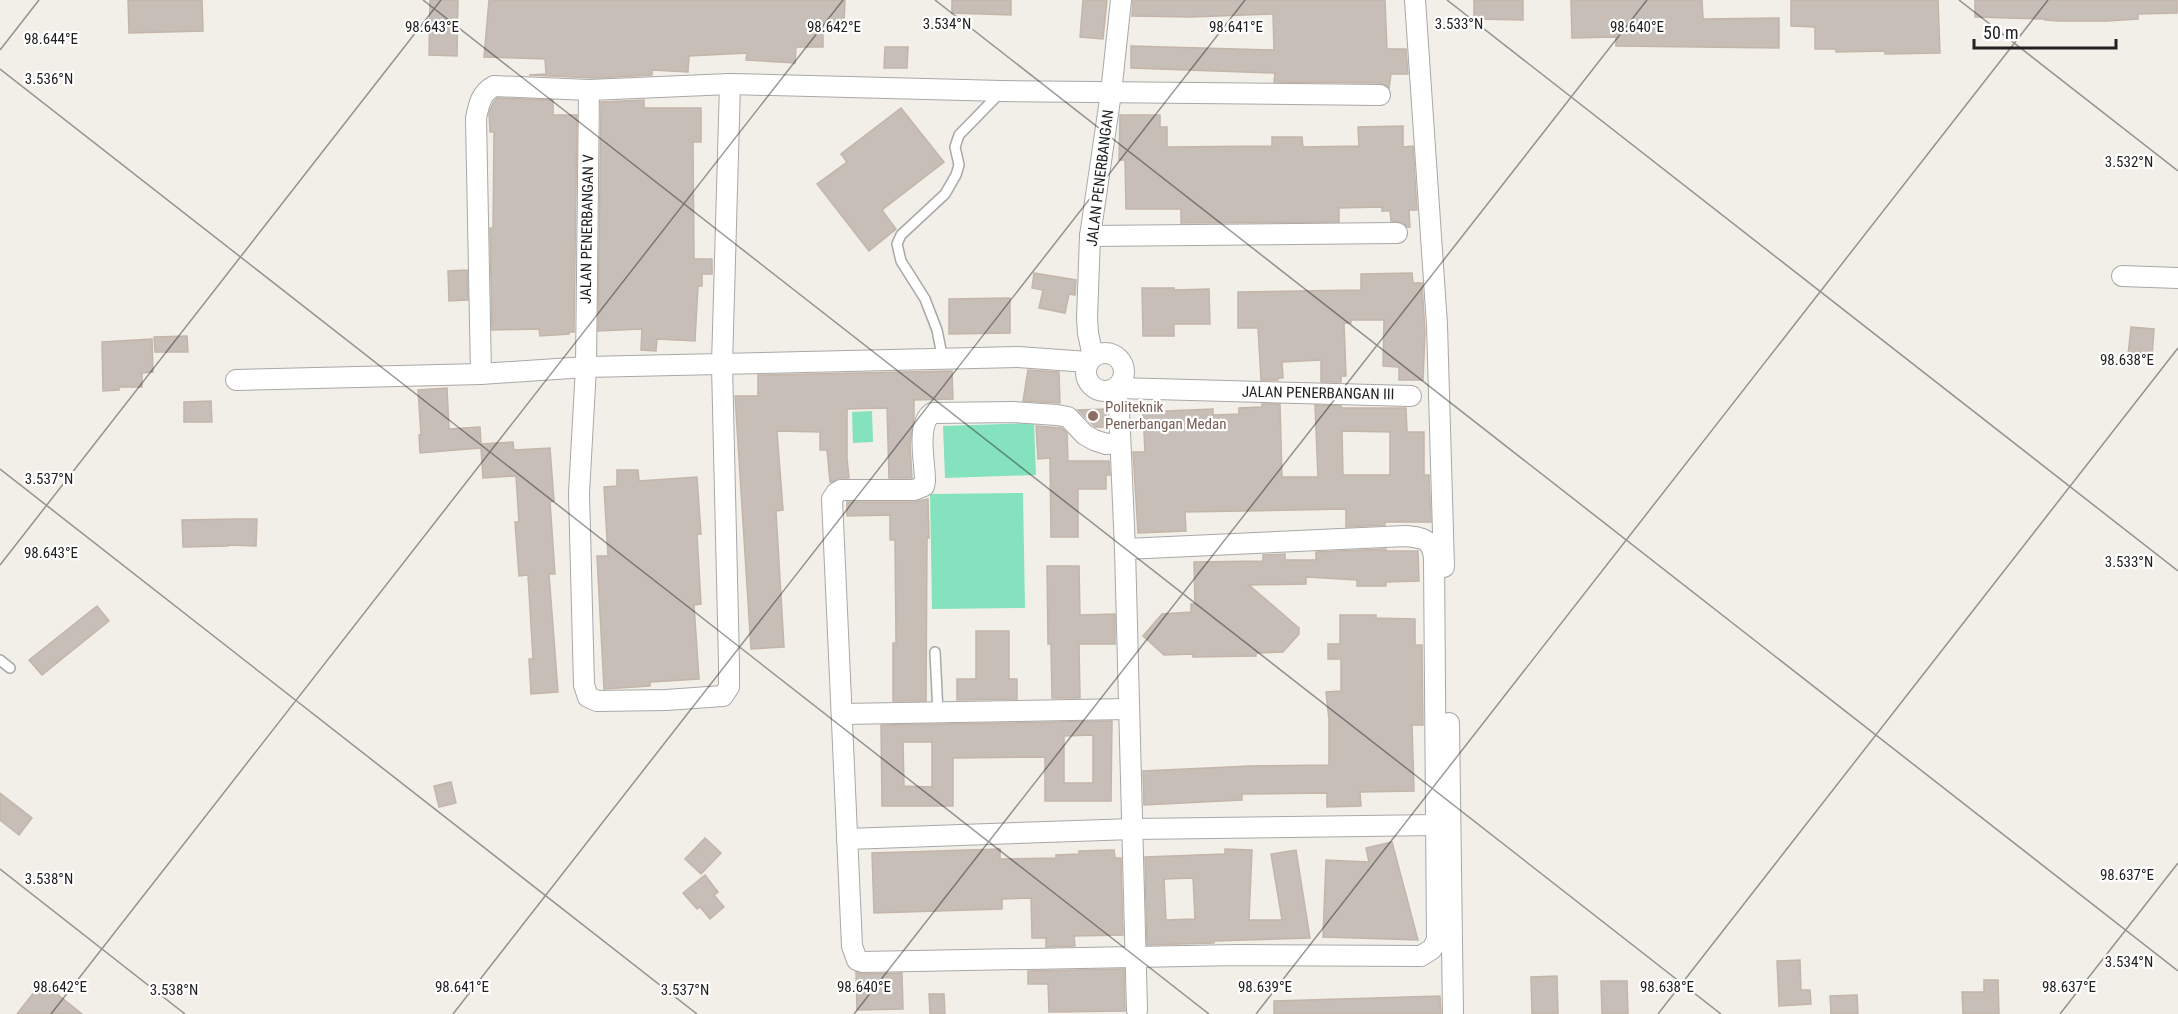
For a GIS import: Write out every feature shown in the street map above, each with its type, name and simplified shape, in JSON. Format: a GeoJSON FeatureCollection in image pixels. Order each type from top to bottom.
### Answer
{"type":"FeatureCollection","features":[{"type":"Feature","properties":{"kind":"street","name":"JALAN PENERBANGAN"},"geometry":{"type":"LineString","coordinates":[[1091,359],[1087,318],[1090,236],[1111,93],[1120,0]]}},
{"type":"Feature","properties":{"kind":"street"},"geometry":{"type":"LineString","coordinates":[[1415,0],[1437,325],[1451,803],[1453,1014]]}},
{"type":"Feature","properties":{"kind":"street"},"geometry":{"type":"LineString","coordinates":[[481,374],[476,118],[479,101],[487,89],[494,86],[589,90],[730,84],[1111,93],[1380,95]]}},
{"type":"Feature","properties":{"kind":"street"},"geometry":{"type":"LineString","coordinates":[[722,365],[730,84]]}},
{"type":"Feature","properties":{"kind":"street","name":"JALAN PENERBANGAN V"},"geometry":{"type":"LineString","coordinates":[[589,90],[586,367],[579,493],[584,685],[588,697],[597,701],[723,696],[729,687],[722,365]]}},
{"type":"Feature","properties":{"kind":"street"},"geometry":{"type":"LineString","coordinates":[[1090,236],[1397,233]]}},
{"type":"Feature","properties":{"kind":"street"},"geometry":{"type":"LineString","coordinates":[[2122,276],[2178,278]]}},
{"type":"Feature","properties":{"kind":"street"},"geometry":{"type":"LineString","coordinates":[[236,380],[481,374],[586,367],[1018,357],[1091,359],[1104,353],[1112,354],[1123,365],[1124,374],[1116,389],[1119,409],[1125,549],[1137,1010]]}},
{"type":"Feature","properties":{"kind":"street"},"geometry":{"type":"LineString","coordinates":[[1091,359],[1086,376],[1090,385],[1099,391],[1116,389]]}},
{"type":"Feature","properties":{"kind":"street","name":"JALAN PENERBANGAN III"},"geometry":{"type":"LineString","coordinates":[[1116,389],[1411,396]]}},
{"type":"Feature","properties":{"kind":"street"},"geometry":{"type":"LineString","coordinates":[[1119,443],[1106,444],[1094,440],[1068,417],[1013,412],[932,413],[926,417],[922,430],[924,486],[914,490],[854,489],[836,493],[832,499],[852,946],[857,960],[863,962],[1426,954],[1437,940],[1434,559],[1433,548],[1428,541],[1419,537],[1406,536],[1125,549]]}},
{"type":"Feature","properties":{"kind":"street"},"geometry":{"type":"LineString","coordinates":[[842,714],[1128,709]]}},
{"type":"Feature","properties":{"kind":"street"},"geometry":{"type":"LineString","coordinates":[[847,839],[1133,829],[1437,825]]}},
{"type":"Feature","properties":{"kind":"lane"},"geometry":{"type":"LineString","coordinates":[[943,360],[937,330],[925,299],[902,261],[897,244],[901,235],[945,194],[956,176],[959,165],[955,147],[959,135],[1002,91]]}},
{"type":"Feature","properties":{"kind":"lane"},"geometry":{"type":"LineString","coordinates":[[935,652],[938,713]]}},
{"type":"Feature","properties":{"kind":"lane"},"geometry":{"type":"LineString","coordinates":[[0,660],[10,668]]}},
{"type":"Feature","properties":{"kind":"green space"},"geometry":{"type":"Polygon","coordinates":[[[872,411],[873,442],[853,443],[852,412],[872,411]]]}},
{"type":"Feature","properties":{"kind":"green space"},"geometry":{"type":"Polygon","coordinates":[[[1034,423],[1036,475],[945,478],[943,426],[1034,423]]]}},
{"type":"Feature","properties":{"kind":"green space"},"geometry":{"type":"Polygon","coordinates":[[[1023,493],[1025,608],[932,609],[930,494],[1023,493]]]}},
{"type":"Feature","properties":{"kind":"building"},"geometry":{"type":"Polygon","coordinates":[[[128,0],[202,0],[203,31],[129,33],[128,0]]]}},
{"type":"Feature","properties":{"kind":"building"},"geometry":{"type":"Polygon","coordinates":[[[430,0],[458,0],[457,56],[429,55],[430,0]]]}},
{"type":"Feature","properties":{"kind":"building"},"geometry":{"type":"Polygon","coordinates":[[[489,0],[845,0],[844,25],[823,25],[823,47],[796,47],[795,63],[746,60],[747,53],[689,56],[688,72],[652,70],[652,75],[595,78],[529,75],[546,74],[545,59],[484,57],[489,0]]]}},
{"type":"Feature","properties":{"kind":"building"},"geometry":{"type":"Polygon","coordinates":[[[952,0],[1011,0],[1011,15],[952,13],[952,0]]]}},
{"type":"Feature","properties":{"kind":"building"},"geometry":{"type":"Polygon","coordinates":[[[1083,0],[1107,0],[1103,39],[1080,37],[1083,0]]]}},
{"type":"Feature","properties":{"kind":"building"},"geometry":{"type":"Polygon","coordinates":[[[1133,0],[1385,0],[1387,49],[1406,49],[1408,74],[1391,74],[1389,88],[1380,83],[1274,82],[1275,73],[1131,68],[1131,46],[1274,50],[1273,14],[1191,17],[1132,16],[1133,0]]]}},
{"type":"Feature","properties":{"kind":"building"},"geometry":{"type":"Polygon","coordinates":[[[1474,0],[1523,0],[1523,20],[1474,19],[1474,0]]]}},
{"type":"Feature","properties":{"kind":"building"},"geometry":{"type":"Polygon","coordinates":[[[1571,0],[1702,0],[1703,19],[1779,18],[1779,48],[1616,46],[1616,37],[1572,38],[1571,0]]]}},
{"type":"Feature","properties":{"kind":"building"},"geometry":{"type":"Polygon","coordinates":[[[1791,0],[1938,0],[1940,53],[1885,54],[1885,51],[1836,52],[1836,49],[1815,49],[1815,27],[1791,26],[1791,0]]]}},
{"type":"Feature","properties":{"kind":"building"},"geometry":{"type":"Polygon","coordinates":[[[1975,0],[2177,0],[2177,13],[2138,14],[2138,19],[2107,21],[1975,17],[1975,0]]]}},
{"type":"Feature","properties":{"kind":"building"},"geometry":{"type":"Polygon","coordinates":[[[885,47],[908,47],[907,68],[884,68],[885,47]]]}},
{"type":"Feature","properties":{"kind":"building"},"geometry":{"type":"Polygon","coordinates":[[[497,98],[553,100],[553,115],[577,115],[574,332],[569,332],[569,334],[540,336],[539,329],[492,330],[490,228],[493,228],[494,132],[490,132],[489,113],[497,98]]]}},
{"type":"Feature","properties":{"kind":"building"},"geometry":{"type":"Polygon","coordinates":[[[644,100],[644,108],[701,108],[701,142],[693,142],[694,259],[712,259],[712,274],[702,274],[702,286],[698,286],[695,341],[657,339],[656,351],[641,350],[642,329],[598,331],[601,102],[644,100]]]}},
{"type":"Feature","properties":{"kind":"building"},"geometry":{"type":"Polygon","coordinates":[[[901,108],[944,162],[882,210],[896,229],[869,251],[817,184],[847,162],[841,154],[901,108]]]}},
{"type":"Feature","properties":{"kind":"building"},"geometry":{"type":"Polygon","coordinates":[[[1120,115],[1160,115],[1160,127],[1167,127],[1167,147],[1272,146],[1272,137],[1302,137],[1303,147],[1359,146],[1358,127],[1403,126],[1403,147],[1413,146],[1417,210],[1409,210],[1410,227],[1407,227],[1402,222],[1391,221],[1390,211],[1382,211],[1382,207],[1339,208],[1339,222],[1181,223],[1181,209],[1126,209],[1125,160],[1119,160],[1120,115]]]}},
{"type":"Feature","properties":{"kind":"building"},"geometry":{"type":"Polygon","coordinates":[[[467,270],[468,300],[449,301],[448,271],[467,270]]]}},
{"type":"Feature","properties":{"kind":"building"},"geometry":{"type":"Polygon","coordinates":[[[1034,273],[1076,280],[1075,295],[1069,294],[1065,313],[1039,308],[1043,290],[1032,288],[1034,273]]]}},
{"type":"Feature","properties":{"kind":"building"},"geometry":{"type":"Polygon","coordinates":[[[1412,273],[1413,283],[1422,283],[1425,333],[1423,380],[1399,380],[1399,367],[1383,366],[1384,320],[1351,320],[1351,323],[1344,323],[1346,376],[1341,376],[1341,382],[1321,382],[1321,360],[1282,362],[1283,378],[1261,380],[1258,328],[1238,328],[1238,292],[1361,290],[1361,274],[1412,273]]]}},
{"type":"Feature","properties":{"kind":"building"},"geometry":{"type":"Polygon","coordinates":[[[1142,288],[1209,289],[1210,324],[1174,324],[1174,336],[1143,336],[1142,288]]]}},
{"type":"Feature","properties":{"kind":"building"},"geometry":{"type":"Polygon","coordinates":[[[1010,298],[1010,333],[949,334],[949,299],[1010,298]]]}},
{"type":"Feature","properties":{"kind":"building"},"geometry":{"type":"Polygon","coordinates":[[[2131,327],[2154,329],[2152,357],[2128,355],[2131,327]]]}},
{"type":"Feature","properties":{"kind":"building"},"geometry":{"type":"Polygon","coordinates":[[[187,336],[188,352],[155,352],[154,337],[187,336]]]}},
{"type":"Feature","properties":{"kind":"building"},"geometry":{"type":"Polygon","coordinates":[[[152,339],[153,372],[142,373],[142,387],[119,387],[119,390],[103,391],[102,342],[152,339]]]}},
{"type":"Feature","properties":{"kind":"building"},"geometry":{"type":"Polygon","coordinates":[[[1028,370],[1059,372],[1060,403],[1023,401],[1028,370]]]}},
{"type":"Feature","properties":{"kind":"building"},"geometry":{"type":"Polygon","coordinates":[[[952,371],[953,399],[914,400],[910,444],[912,478],[889,478],[887,408],[847,409],[849,478],[840,478],[831,482],[827,450],[820,450],[820,432],[777,431],[783,510],[776,511],[784,647],[751,649],[735,396],[758,396],[758,375],[952,371]]]}},
{"type":"Feature","properties":{"kind":"building"},"geometry":{"type":"Polygon","coordinates":[[[447,388],[449,429],[480,427],[481,444],[513,442],[514,450],[550,448],[554,501],[550,502],[555,574],[549,574],[558,692],[531,694],[529,659],[533,659],[528,575],[519,576],[515,522],[519,522],[516,476],[483,478],[481,448],[420,453],[418,390],[447,388]]]}},
{"type":"Feature","properties":{"kind":"building"},"geometry":{"type":"Polygon","coordinates":[[[211,401],[212,422],[184,422],[184,402],[211,401]]]}},
{"type":"Feature","properties":{"kind":"building"},"geometry":{"type":"Polygon","coordinates":[[[1262,404],[1280,404],[1282,477],[1318,477],[1315,405],[1341,406],[1342,408],[1406,408],[1407,432],[1424,432],[1424,475],[1429,475],[1431,522],[1385,522],[1385,525],[1346,527],[1346,509],[1185,512],[1186,531],[1138,533],[1133,452],[1145,452],[1143,412],[1213,409],[1213,415],[1239,414],[1239,408],[1262,407],[1262,404]],[[1342,431],[1343,475],[1390,475],[1390,432],[1342,431]]]}},
{"type":"Feature","properties":{"kind":"building","name":"Politeknik Penerbangan Medan"},"geometry":{"type":"Polygon","coordinates":[[[1106,409],[1107,427],[1095,427],[1078,410],[1106,409]]]}},
{"type":"Feature","properties":{"kind":"building"},"geometry":{"type":"Polygon","coordinates":[[[1036,426],[1062,428],[1067,433],[1068,461],[1109,461],[1110,475],[1106,475],[1106,489],[1078,489],[1078,537],[1051,537],[1050,458],[1038,459],[1036,426]]]}},
{"type":"Feature","properties":{"kind":"building"},"geometry":{"type":"Polygon","coordinates":[[[617,470],[638,470],[639,481],[697,477],[701,534],[697,534],[701,604],[694,605],[699,679],[650,682],[650,686],[604,689],[597,556],[608,556],[604,487],[617,486],[617,470]]]}},
{"type":"Feature","properties":{"kind":"building"},"geometry":{"type":"Polygon","coordinates":[[[928,499],[926,701],[893,701],[893,643],[896,643],[895,540],[890,540],[890,515],[847,516],[847,502],[914,502],[928,499]]]}},
{"type":"Feature","properties":{"kind":"building"},"geometry":{"type":"Polygon","coordinates":[[[257,519],[256,546],[183,547],[182,520],[257,519]]]}},
{"type":"Feature","properties":{"kind":"building"},"geometry":{"type":"Polygon","coordinates":[[[1386,549],[1386,551],[1418,551],[1419,581],[1386,582],[1386,586],[1357,586],[1357,580],[1306,577],[1306,584],[1249,585],[1299,628],[1299,634],[1283,652],[1256,653],[1256,656],[1164,655],[1143,636],[1162,614],[1191,612],[1191,604],[1195,604],[1194,562],[1263,561],[1263,555],[1285,554],[1285,560],[1316,560],[1316,552],[1386,549]]]}},
{"type":"Feature","properties":{"kind":"building"},"geometry":{"type":"Polygon","coordinates":[[[1047,566],[1079,566],[1080,615],[1115,614],[1115,644],[1079,644],[1080,698],[1052,698],[1051,644],[1048,644],[1047,566]]]}},
{"type":"Feature","properties":{"kind":"building"},"geometry":{"type":"Polygon","coordinates":[[[97,606],[109,621],[42,675],[29,660],[97,606]]]}},
{"type":"Feature","properties":{"kind":"building"},"geometry":{"type":"Polygon","coordinates":[[[1340,615],[1376,615],[1376,618],[1415,619],[1415,645],[1422,645],[1423,725],[1412,725],[1414,791],[1360,792],[1361,806],[1327,807],[1327,793],[1242,794],[1242,800],[1144,805],[1143,771],[1329,765],[1329,719],[1326,692],[1341,691],[1341,659],[1328,659],[1328,644],[1340,644],[1340,615]]]}},
{"type":"Feature","properties":{"kind":"building"},"geometry":{"type":"Polygon","coordinates":[[[976,631],[1009,631],[1009,679],[1017,679],[1017,699],[957,700],[957,679],[976,679],[976,631]]]}},
{"type":"Feature","properties":{"kind":"building"},"geometry":{"type":"Polygon","coordinates":[[[1112,721],[1111,801],[1045,801],[1045,757],[953,758],[953,806],[882,806],[881,725],[1112,721]],[[1093,735],[1064,736],[1064,783],[1093,783],[1093,735]],[[903,742],[904,786],[932,787],[932,742],[903,742]]]}},
{"type":"Feature","properties":{"kind":"building"},"geometry":{"type":"Polygon","coordinates":[[[451,782],[456,803],[439,807],[434,786],[451,782]]]}},
{"type":"Feature","properties":{"kind":"building"},"geometry":{"type":"Polygon","coordinates":[[[0,793],[32,818],[19,835],[0,820],[0,793]]]}},
{"type":"Feature","properties":{"kind":"building"},"geometry":{"type":"Polygon","coordinates":[[[705,838],[721,853],[701,874],[685,859],[705,838]]]}},
{"type":"Feature","properties":{"kind":"building"},"geometry":{"type":"Polygon","coordinates":[[[1392,842],[1418,940],[1323,937],[1326,860],[1369,862],[1366,848],[1392,842]]]}},
{"type":"Feature","properties":{"kind":"building"},"geometry":{"type":"Polygon","coordinates":[[[1000,849],[1000,859],[1056,858],[1056,855],[1079,854],[1079,851],[1114,850],[1115,858],[1121,858],[1123,935],[1074,936],[1075,946],[1046,947],[1046,938],[1032,938],[1031,898],[1002,899],[1002,909],[874,913],[872,853],[1000,849]]]}},
{"type":"Feature","properties":{"kind":"building"},"geometry":{"type":"Polygon","coordinates":[[[1225,849],[1252,850],[1249,920],[1282,920],[1271,854],[1296,850],[1310,938],[1147,945],[1145,857],[1225,854],[1225,849]],[[1193,878],[1164,879],[1166,920],[1195,919],[1193,878]]]}},
{"type":"Feature","properties":{"kind":"building"},"geometry":{"type":"Polygon","coordinates":[[[705,875],[718,892],[714,895],[724,907],[710,919],[700,907],[697,909],[683,893],[705,875]]]}},
{"type":"Feature","properties":{"kind":"building"},"geometry":{"type":"Polygon","coordinates":[[[1800,960],[1801,990],[1810,990],[1811,1004],[1779,1006],[1777,961],[1800,960]]]}},
{"type":"Feature","properties":{"kind":"building"},"geometry":{"type":"Polygon","coordinates":[[[1124,969],[1125,1011],[1049,1012],[1048,984],[1028,984],[1028,971],[1124,969]]]}},
{"type":"Feature","properties":{"kind":"building"},"geometry":{"type":"Polygon","coordinates":[[[856,972],[863,974],[902,973],[903,1009],[857,1010],[856,972]]]}},
{"type":"Feature","properties":{"kind":"building"},"geometry":{"type":"Polygon","coordinates":[[[1557,976],[1558,1014],[1532,1014],[1531,977],[1557,976]]]}},
{"type":"Feature","properties":{"kind":"building"},"geometry":{"type":"Polygon","coordinates":[[[1984,980],[1998,980],[1999,1014],[1963,1014],[1962,992],[1984,992],[1984,980]]]}},
{"type":"Feature","properties":{"kind":"building"},"geometry":{"type":"Polygon","coordinates":[[[1601,981],[1627,981],[1628,1014],[1602,1014],[1601,981]]]}},
{"type":"Feature","properties":{"kind":"building"},"geometry":{"type":"Polygon","coordinates":[[[42,982],[82,1014],[17,1014],[42,982]]]}},
{"type":"Feature","properties":{"kind":"building"},"geometry":{"type":"Polygon","coordinates":[[[929,994],[944,994],[945,1014],[930,1014],[929,994]]]}},
{"type":"Feature","properties":{"kind":"building"},"geometry":{"type":"Polygon","coordinates":[[[1857,995],[1858,1014],[1831,1014],[1830,996],[1857,995]]]}},
{"type":"Feature","properties":{"kind":"building"},"geometry":{"type":"Polygon","coordinates":[[[1440,996],[1441,1014],[1274,1014],[1274,1001],[1440,996]]]}},
{"type":"Feature","properties":{"kind":"place","name":"Politeknik Penerbangan Medan"},"geometry":{"type":"Point","coordinates":[1093,416]}}]}
